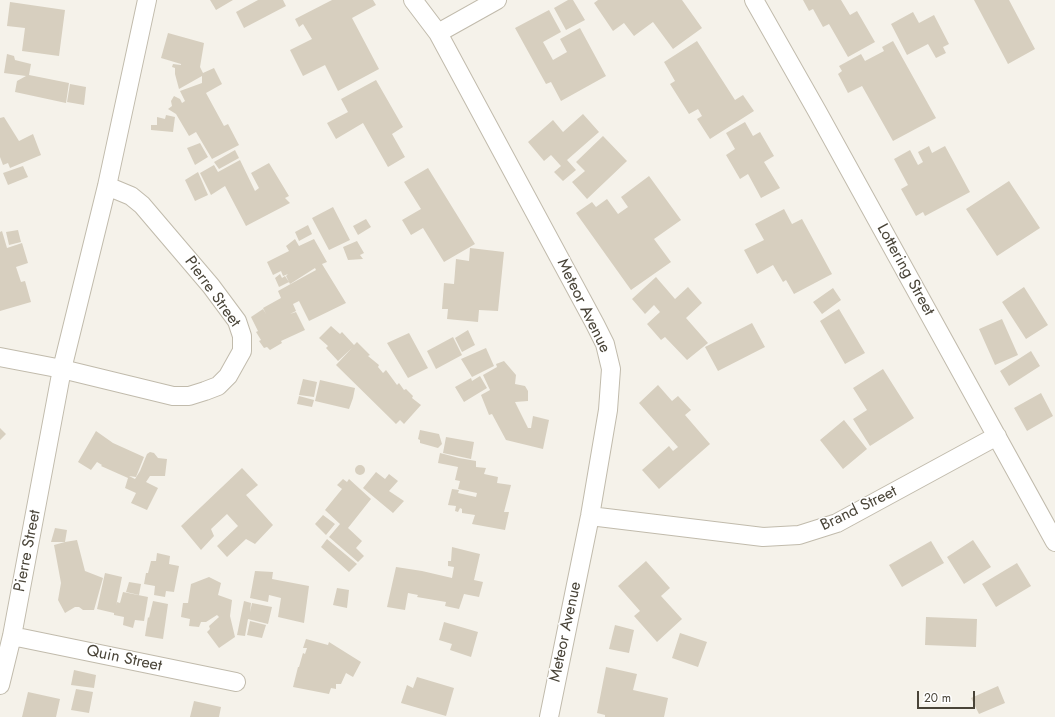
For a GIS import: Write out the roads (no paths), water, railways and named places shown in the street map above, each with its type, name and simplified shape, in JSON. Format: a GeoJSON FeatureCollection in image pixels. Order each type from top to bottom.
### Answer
{"type":"FeatureCollection","features":[{"type":"Feature","properties":{"kind":"street","name":"Pierre Street"},"geometry":{"type":"LineString","coordinates":[[0,685],[12,636],[62,369],[107,186],[147,0]]}},
{"type":"Feature","properties":{"kind":"street","name":"Meteor Avenue"},"geometry":{"type":"LineString","coordinates":[[413,0],[438,33],[605,344],[611,370],[608,410],[590,516],[549,717]]}},
{"type":"Feature","properties":{"kind":"street"},"geometry":{"type":"LineString","coordinates":[[438,33],[497,0]]}},
{"type":"Feature","properties":{"kind":"street","name":"Lottering Street"},"geometry":{"type":"LineString","coordinates":[[754,0],[1055,542]]}},
{"type":"Feature","properties":{"kind":"street","name":"Pierre Street"},"geometry":{"type":"LineString","coordinates":[[62,369],[173,396],[188,396],[218,386],[228,376],[242,351],[242,336],[236,320],[211,286],[142,205],[131,196],[107,186]]}},
{"type":"Feature","properties":{"kind":"street"},"geometry":{"type":"LineString","coordinates":[[0,357],[62,369]]}},
{"type":"Feature","properties":{"kind":"street","name":"Brand Street"},"geometry":{"type":"LineString","coordinates":[[590,516],[763,537],[799,535],[837,523],[997,436]]}},
{"type":"Feature","properties":{"kind":"street","name":"Quin Street"},"geometry":{"type":"LineString","coordinates":[[12,636],[236,682]]}}]}
